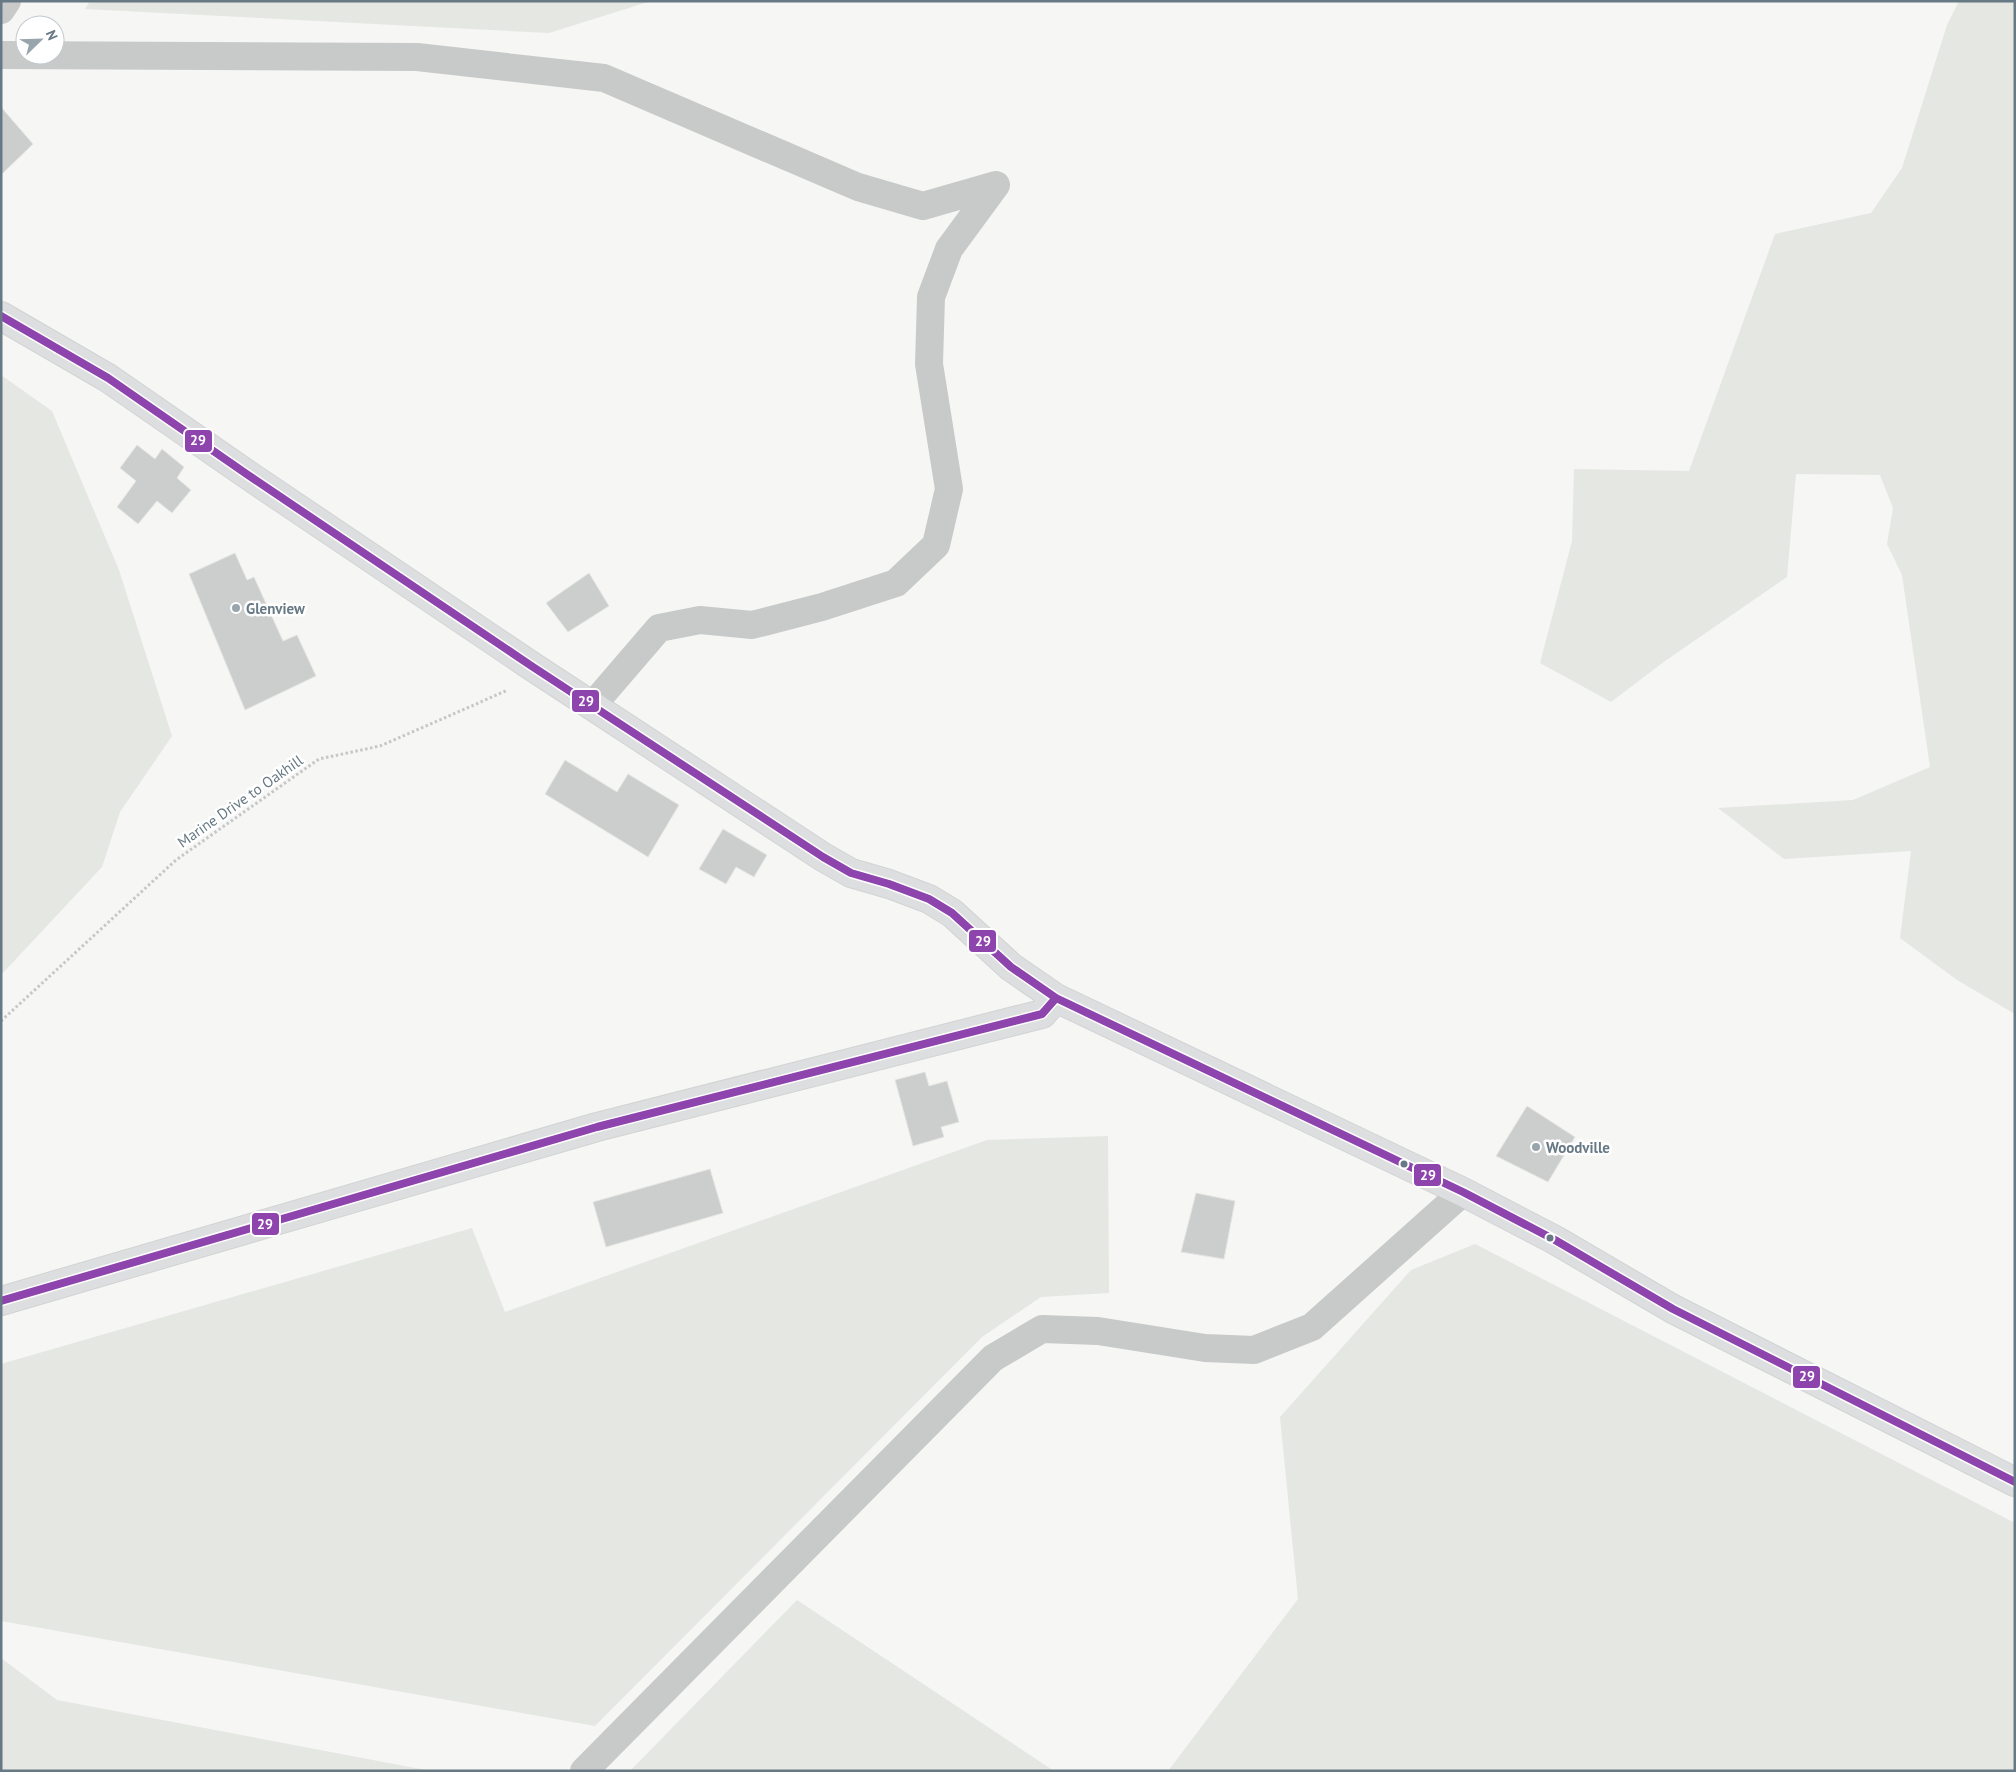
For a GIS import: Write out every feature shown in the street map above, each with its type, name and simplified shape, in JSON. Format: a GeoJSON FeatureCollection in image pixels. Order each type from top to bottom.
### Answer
{"type":"FeatureCollection","features":[{"type":"Feature","properties":{"kind":"main road"},"geometry":{"type":"LineString","coordinates":[[1,316],[108,378],[530,665],[797,841],[851,872],[929,899],[952,913],[1011,967],[1056,998],[1463,1192],[1555,1240],[1673,1309],[2015,1482]]}},
{"type":"Feature","properties":{"kind":"main road"},"geometry":{"type":"LineString","coordinates":[[1,1301],[597,1127],[1042,1014],[1056,998]]}},
{"type":"Feature","properties":{"kind":"lane"},"geometry":{"type":"LineString","coordinates":[[1,10],[7,1]]}},
{"type":"Feature","properties":{"kind":"lane"},"geometry":{"type":"LineString","coordinates":[[1,55],[417,57],[604,78],[858,187],[923,206],[996,185],[949,249],[931,296],[929,364],[949,489],[936,545],[896,583],[822,607],[752,625],[700,620],[659,628],[592,706]]}},
{"type":"Feature","properties":{"kind":"lane"},"geometry":{"type":"LineString","coordinates":[[584,1771],[993,1358],[1042,1329],[1098,1331],[1205,1348],[1254,1350],[1312,1326],[1463,1192]]}},
{"type":"Feature","properties":{"kind":"path","name":"Marine Drive to Oakhill"},"geometry":{"type":"LineString","coordinates":[[1,1021],[176,860],[319,760],[380,746],[505,692],[517,685],[530,665]]}},
{"type":"Feature","properties":{"kind":"shaded area"},"geometry":{"type":"Polygon","coordinates":[[[90,1],[651,1],[549,33],[85,9],[90,1]]]}},
{"type":"Feature","properties":{"kind":"shaded area"},"geometry":{"type":"Polygon","coordinates":[[[1959,1],[2015,1],[2015,1014],[1957,980],[1900,938],[1911,851],[1784,859],[1718,808],[1853,800],[1930,767],[1902,575],[1887,544],[1893,508],[1880,475],[1796,474],[1787,577],[1665,661],[1611,702],[1540,663],[1572,541],[1574,469],[1689,471],[1775,234],[1871,213],[1902,168],[1947,25],[1959,1]]]}},
{"type":"Feature","properties":{"kind":"shaded area"},"geometry":{"type":"Polygon","coordinates":[[[1,375],[52,411],[119,570],[172,736],[120,812],[102,867],[1,975],[1,375]]]}},
{"type":"Feature","properties":{"kind":"shaded area"},"geometry":{"type":"Polygon","coordinates":[[[1108,1136],[1109,1293],[1041,1297],[982,1337],[595,1726],[1,1621],[1,1364],[472,1228],[505,1312],[987,1140],[1108,1136]]]}},
{"type":"Feature","properties":{"kind":"shaded area"},"geometry":{"type":"Polygon","coordinates":[[[1475,1244],[2015,1523],[2015,1771],[1168,1771],[1298,1599],[1280,1417],[1411,1270],[1475,1244]]]}},
{"type":"Feature","properties":{"kind":"shaded area"},"geometry":{"type":"Polygon","coordinates":[[[797,1600],[1054,1771],[630,1771],[797,1600]]]}},
{"type":"Feature","properties":{"kind":"shaded area"},"geometry":{"type":"Polygon","coordinates":[[[1,1658],[57,1700],[431,1771],[1,1771],[1,1658]]]}},
{"type":"Feature","properties":{"kind":"building"},"geometry":{"type":"Polygon","coordinates":[[[1,107],[33,144],[1,175],[1,107]]]}},
{"type":"Feature","properties":{"kind":"building"},"geometry":{"type":"Polygon","coordinates":[[[137,445],[155,459],[162,449],[184,467],[177,478],[191,490],[172,513],[157,501],[138,524],[117,507],[136,481],[120,468],[137,445]]]}},
{"type":"Feature","properties":{"kind":"building","name":"Glenview"},"geometry":{"type":"Polygon","coordinates":[[[235,553],[247,580],[254,577],[283,641],[297,635],[316,676],[245,710],[189,574],[235,553]]]}},
{"type":"Feature","properties":{"kind":"building"},"geometry":{"type":"Polygon","coordinates":[[[589,573],[609,606],[568,632],[546,603],[589,573]]]}},
{"type":"Feature","properties":{"kind":"building"},"geometry":{"type":"Polygon","coordinates":[[[565,760],[617,792],[628,774],[679,805],[648,857],[545,794],[565,760]]]}},
{"type":"Feature","properties":{"kind":"building"},"geometry":{"type":"Polygon","coordinates":[[[723,829],[767,855],[754,877],[736,867],[726,884],[699,869],[723,829]]]}},
{"type":"Feature","properties":{"kind":"building"},"geometry":{"type":"Polygon","coordinates":[[[925,1072],[929,1086],[947,1081],[959,1122],[941,1127],[944,1137],[913,1146],[895,1080],[925,1072]]]}},
{"type":"Feature","properties":{"kind":"building","name":"Woodville"},"geometry":{"type":"Polygon","coordinates":[[[1527,1106],[1575,1137],[1548,1182],[1496,1156],[1527,1106]]]}},
{"type":"Feature","properties":{"kind":"building"},"geometry":{"type":"Polygon","coordinates":[[[710,1169],[723,1213],[606,1247],[593,1202],[710,1169]]]}},
{"type":"Feature","properties":{"kind":"building"},"geometry":{"type":"Polygon","coordinates":[[[1196,1193],[1235,1201],[1224,1259],[1181,1252],[1196,1193]]]}},
{"type":"Feature","properties":{"kind":"transit line","name":"29"},"geometry":{"type":"LineString","coordinates":[[1,316],[108,378],[530,665],[823,857],[851,873],[889,884],[929,899],[952,913],[1011,967],[1056,998],[1463,1192],[1555,1240],[1673,1309],[2015,1482]]}},
{"type":"Feature","properties":{"kind":"transit line","name":"29"},"geometry":{"type":"LineString","coordinates":[[1,1301],[597,1127],[1042,1014],[1056,998]]}},
{"type":"Feature","properties":{"kind":"place","name":"Glenview"},"geometry":{"type":"Point","coordinates":[236,608]}},
{"type":"Feature","properties":{"kind":"place","name":"Woodville"},"geometry":{"type":"Point","coordinates":[1536,1147]}}]}
